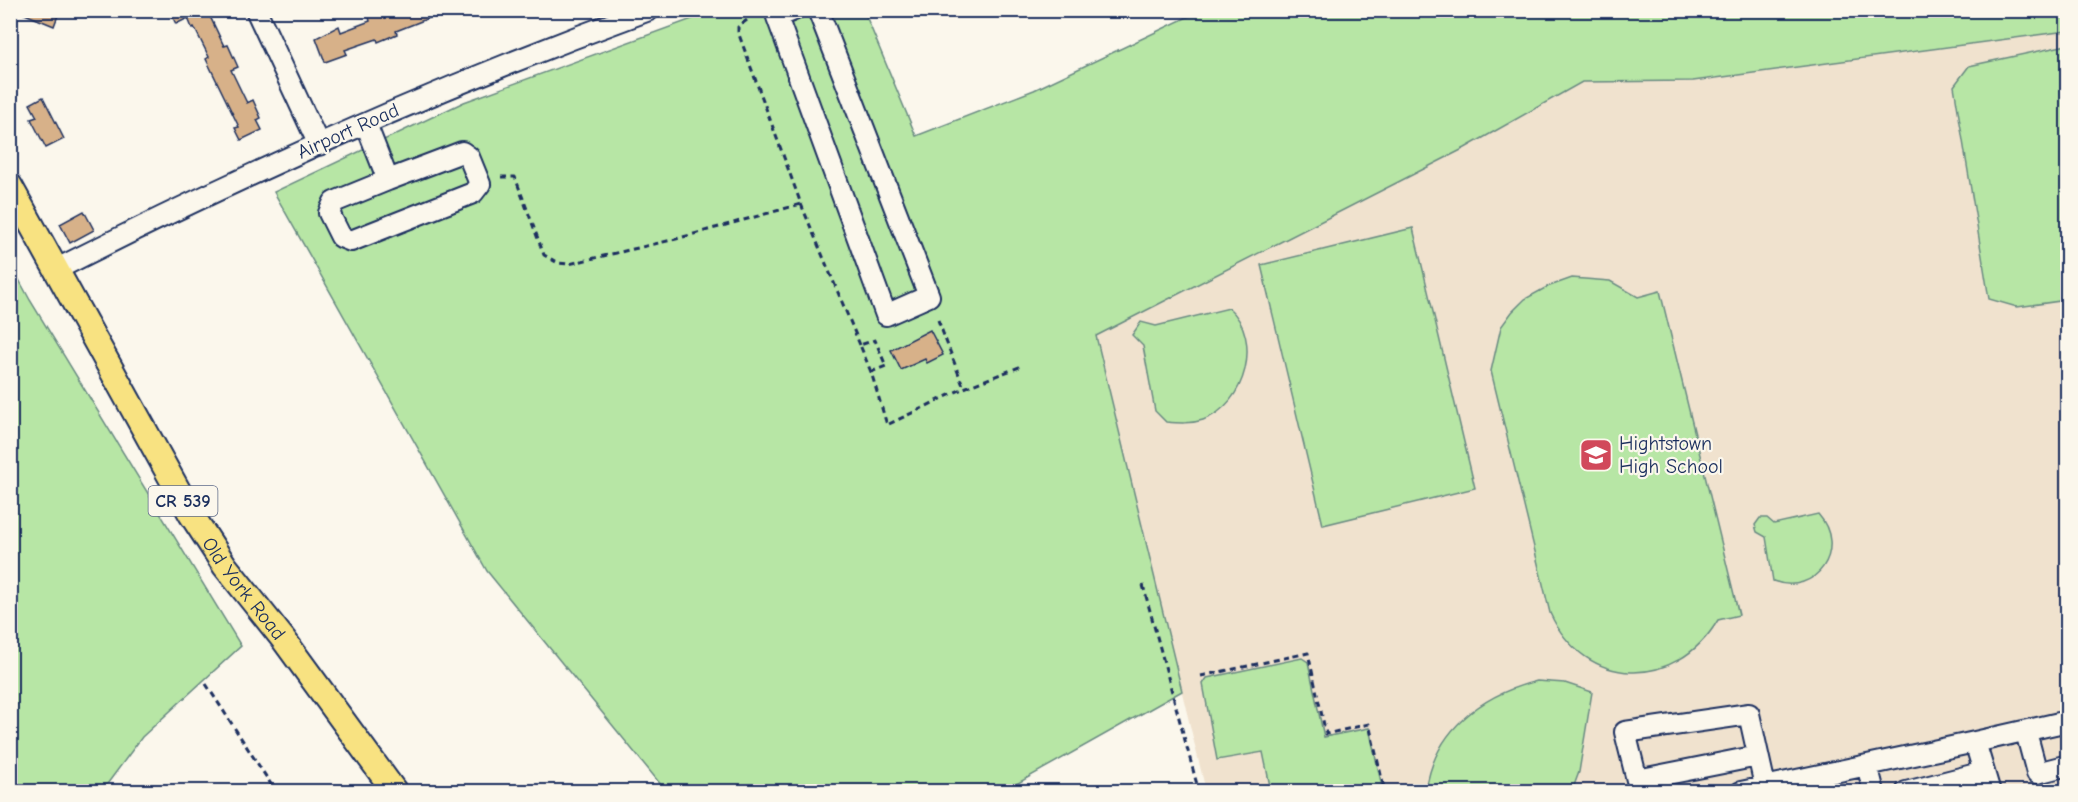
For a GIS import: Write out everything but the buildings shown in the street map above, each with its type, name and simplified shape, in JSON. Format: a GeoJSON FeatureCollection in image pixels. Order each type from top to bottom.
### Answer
{"type":"FeatureCollection","features":[{"type":"Feature","properties":{"kind":"main road","name":"Old York Road"},"geometry":{"type":"LineString","coordinates":[[10,186],[191,514],[232,576],[284,640],[394,791]]}},
{"type":"Feature","properties":{"kind":"street","name":"Airport Road"},"geometry":{"type":"LineString","coordinates":[[55,270],[181,206],[366,124],[478,75],[649,10]]}},
{"type":"Feature","properties":{"kind":"street"},"geometry":{"type":"LineString","coordinates":[[786,14],[886,315],[930,296],[818,10]]}},
{"type":"Feature","properties":{"kind":"street"},"geometry":{"type":"LineString","coordinates":[[263,12],[319,145]]}},
{"type":"Feature","properties":{"kind":"street"},"geometry":{"type":"LineString","coordinates":[[366,124],[388,180]]}},
{"type":"Feature","properties":{"kind":"street"},"geometry":{"type":"LineString","coordinates":[[462,152],[469,157],[480,184],[473,193],[351,241],[341,237],[329,213],[334,202],[388,180],[462,152]]}},
{"type":"Feature","properties":{"kind":"street"},"geometry":{"type":"LineString","coordinates":[[1758,756],[1637,780],[1625,732],[1749,714],[1765,786]]}},
{"type":"Feature","properties":{"kind":"street"},"geometry":{"type":"LineString","coordinates":[[1741,792],[2026,732],[2067,721]]}},
{"type":"Feature","properties":{"kind":"street"},"geometry":{"type":"LineString","coordinates":[[2026,732],[2037,773],[2067,765]]}},
{"type":"Feature","properties":{"kind":"street"},"geometry":{"type":"LineString","coordinates":[[1975,742],[1990,792]]}},
{"type":"Feature","properties":{"kind":"street"},"geometry":{"type":"LineString","coordinates":[[1867,765],[1874,792]]}},
{"type":"Feature","properties":{"kind":"street"},"geometry":{"type":"LineString","coordinates":[[1906,792],[1984,772]]}},
{"type":"Feature","properties":{"kind":"path"},"geometry":{"type":"LineString","coordinates":[[747,21],[738,27],[738,32],[801,204],[871,372],[887,425],[964,388],[1022,366]]}},
{"type":"Feature","properties":{"kind":"path"},"geometry":{"type":"LineString","coordinates":[[501,177],[515,177],[544,255],[568,264],[686,236],[801,204]]}},
{"type":"Feature","properties":{"kind":"path"},"geometry":{"type":"LineString","coordinates":[[938,320],[964,388]]}},
{"type":"Feature","properties":{"kind":"path"},"geometry":{"type":"LineString","coordinates":[[860,345],[875,340],[886,366],[871,372]]}},
{"type":"Feature","properties":{"kind":"path"},"geometry":{"type":"LineString","coordinates":[[1143,585],[1199,792]]}},
{"type":"Feature","properties":{"kind":"path"},"geometry":{"type":"LineString","coordinates":[[1201,676],[1308,653],[1326,734],[1370,724],[1385,792]]}},
{"type":"Feature","properties":{"kind":"path"},"geometry":{"type":"LineString","coordinates":[[206,684],[276,792]]}},
{"type":"Feature","properties":{"kind":"shaded area","name":"Hightstown High School"},"geometry":{"type":"Polygon","coordinates":[[[2067,31],[2067,791],[1206,791],[1095,336],[1465,148],[1582,82],[1693,81],[2067,31]]]}},
{"type":"Feature","properties":{"kind":"green space"},"geometry":{"type":"Polygon","coordinates":[[[714,11],[864,11],[916,136],[1034,90],[1200,11],[2067,11],[2067,31],[1693,81],[1582,82],[1465,148],[1096,336],[1182,691],[1004,791],[666,791],[487,571],[274,192],[464,102],[714,11]]]}},
{"type":"Feature","properties":{"kind":"green space"},"geometry":{"type":"Polygon","coordinates":[[[2067,45],[2067,300],[2017,307],[1989,299],[1954,86],[1969,66],[2067,45]]]}},
{"type":"Feature","properties":{"kind":"green space"},"geometry":{"type":"Polygon","coordinates":[[[1413,228],[1475,488],[1323,525],[1261,265],[1413,228]]]}},
{"type":"Feature","properties":{"kind":"green space"},"geometry":{"type":"Polygon","coordinates":[[[10,263],[30,300],[241,646],[142,737],[102,791],[11,791],[10,263]]]}},
{"type":"Feature","properties":{"kind":"green space"},"geometry":{"type":"Polygon","coordinates":[[[1572,278],[1610,281],[1638,297],[1660,291],[1739,615],[1718,620],[1700,643],[1679,660],[1656,669],[1631,672],[1607,668],[1585,657],[1566,638],[1550,613],[1491,371],[1501,327],[1512,312],[1525,299],[1547,287],[1572,278]]]}},
{"type":"Feature","properties":{"kind":"green space"},"geometry":{"type":"Polygon","coordinates":[[[1229,308],[1239,321],[1245,336],[1247,353],[1245,370],[1239,386],[1218,412],[1203,420],[1189,423],[1166,422],[1155,411],[1143,346],[1132,335],[1141,322],[1156,326],[1229,308]]]}},
{"type":"Feature","properties":{"kind":"green space"},"geometry":{"type":"Polygon","coordinates":[[[1818,514],[1827,528],[1830,541],[1829,555],[1823,567],[1803,582],[1789,584],[1773,581],[1766,537],[1757,532],[1755,525],[1760,518],[1767,518],[1774,524],[1818,514]]]}},
{"type":"Feature","properties":{"kind":"green space"},"geometry":{"type":"Polygon","coordinates":[[[1302,658],[1308,662],[1324,737],[1369,728],[1383,791],[1271,791],[1263,752],[1217,760],[1203,684],[1207,678],[1302,658]]]}},
{"type":"Feature","properties":{"kind":"green space"},"geometry":{"type":"Polygon","coordinates":[[[1537,681],[1565,683],[1592,692],[1579,772],[1572,791],[1426,791],[1439,750],[1464,719],[1479,706],[1497,696],[1537,681]]]}},
{"type":"Feature","properties":{"kind":"place","name":"Hightstown High School"},"geometry":{"type":"Point","coordinates":[1596,455]}}]}
